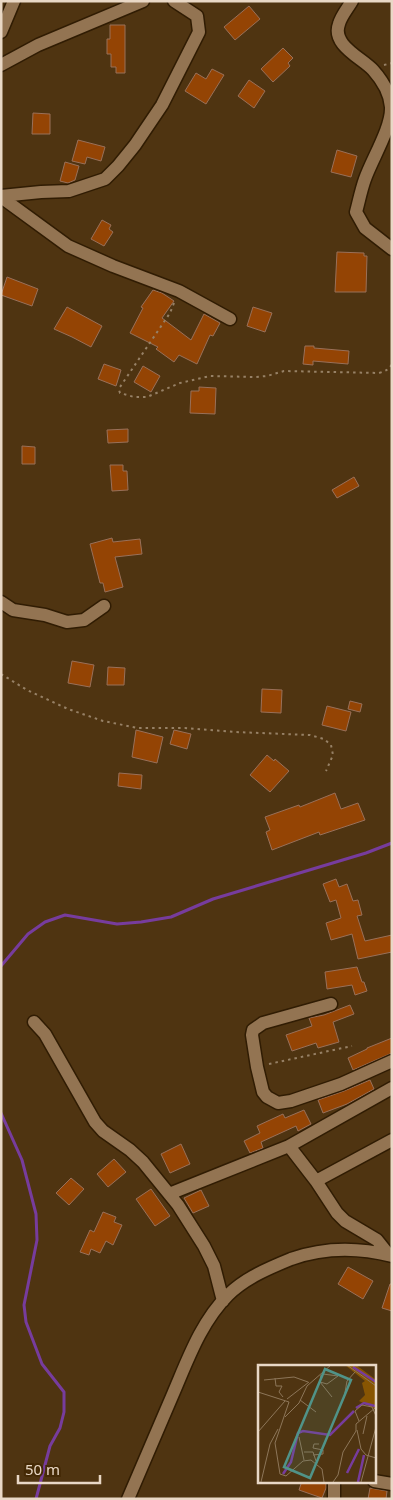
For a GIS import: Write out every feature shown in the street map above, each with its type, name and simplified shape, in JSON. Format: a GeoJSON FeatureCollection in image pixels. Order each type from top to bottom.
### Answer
{"type":"FeatureCollection","features":[{"type":"Feature","properties":{"kind":"street"},"geometry":{"type":"LineString","coordinates":[[1,32],[14,1]]}},
{"type":"Feature","properties":{"kind":"street"},"geometry":{"type":"LineString","coordinates":[[1,65],[38,45],[142,1]]}},
{"type":"Feature","properties":{"kind":"street"},"geometry":{"type":"LineString","coordinates":[[1,197],[69,191],[105,179],[118,166],[135,145],[162,105],[199,32],[197,16],[174,1]]}},
{"type":"Feature","properties":{"kind":"street"},"geometry":{"type":"LineString","coordinates":[[352,1],[338,25],[338,38],[342,44],[373,69],[388,95],[391,106],[389,121],[365,179],[356,212],[365,228],[392,249]]}},
{"type":"Feature","properties":{"kind":"street"},"geometry":{"type":"LineString","coordinates":[[1,197],[68,246],[179,292],[230,319]]}},
{"type":"Feature","properties":{"kind":"street"},"geometry":{"type":"LineString","coordinates":[[1,602],[13,610],[45,615],[67,622],[84,620],[104,606]]}},
{"type":"Feature","properties":{"kind":"street"},"geometry":{"type":"LineString","coordinates":[[330,1004],[263,1023],[253,1030],[252,1035],[257,1067],[263,1092],[272,1101],[280,1103],[290,1101],[341,1084],[392,1061]]}},
{"type":"Feature","properties":{"kind":"street"},"geometry":{"type":"LineString","coordinates":[[34,1022],[49,1040],[95,1122],[143,1162],[169,1194],[214,1266],[223,1301]]}},
{"type":"Feature","properties":{"kind":"street"},"geometry":{"type":"LineString","coordinates":[[169,1194],[289,1146],[392,1088]]}},
{"type":"Feature","properties":{"kind":"street"},"geometry":{"type":"LineString","coordinates":[[316,1182],[392,1140]]}},
{"type":"Feature","properties":{"kind":"street"},"geometry":{"type":"LineString","coordinates":[[289,1146],[337,1213],[351,1225],[377,1240],[390,1256]]}},
{"type":"Feature","properties":{"kind":"street"},"geometry":{"type":"LineString","coordinates":[[128,1499],[194,1346],[211,1315],[229,1294],[253,1276],[303,1255],[329,1250],[359,1249],[390,1256]]}},
{"type":"Feature","properties":{"kind":"street"},"geometry":{"type":"LineString","coordinates":[[376,1481],[392,1484]]}},
{"type":"Feature","properties":{"kind":"street"},"geometry":{"type":"LineString","coordinates":[[334,1482],[334,1499]]}},
{"type":"Feature","properties":{"kind":"path"},"geometry":{"type":"LineString","coordinates":[[179,292],[170,313],[118,390],[120,393],[134,397],[147,397],[180,383],[210,376],[255,377],[284,371],[379,373],[386,371],[392,364]]}},
{"type":"Feature","properties":{"kind":"path"},"geometry":{"type":"LineString","coordinates":[[1,674],[26,690],[68,709],[103,721],[138,728],[185,728],[310,735],[324,739],[331,745],[333,755],[326,771]]}},
{"type":"Feature","properties":{"kind":"path"},"geometry":{"type":"LineString","coordinates":[[257,1067],[352,1046]]}},
{"type":"Feature","properties":{"kind":"building"},"geometry":{"type":"Polygon","coordinates":[[[249,6],[260,19],[235,40],[224,27],[249,6]]]}},
{"type":"Feature","properties":{"kind":"building"},"geometry":{"type":"Polygon","coordinates":[[[110,25],[125,25],[125,73],[116,73],[116,67],[111,67],[111,54],[107,54],[107,39],[110,39],[110,25]]]}},
{"type":"Feature","properties":{"kind":"building"},"geometry":{"type":"Polygon","coordinates":[[[283,48],[293,58],[288,63],[290,66],[273,82],[261,69],[283,48]]]}},
{"type":"Feature","properties":{"kind":"building"},"geometry":{"type":"Polygon","coordinates":[[[212,69],[224,75],[206,104],[185,91],[196,73],[206,79],[212,69]]]}},
{"type":"Feature","properties":{"kind":"building"},"geometry":{"type":"Polygon","coordinates":[[[249,80],[265,91],[254,108],[238,96],[249,80]]]}},
{"type":"Feature","properties":{"kind":"building"},"geometry":{"type":"Polygon","coordinates":[[[33,113],[50,114],[50,134],[32,134],[33,113]]]}},
{"type":"Feature","properties":{"kind":"building"},"geometry":{"type":"Polygon","coordinates":[[[78,140],[105,147],[101,161],[87,157],[85,164],[72,161],[78,140]]]}},
{"type":"Feature","properties":{"kind":"building"},"geometry":{"type":"Polygon","coordinates":[[[337,150],[357,156],[351,177],[331,172],[337,150]]]}},
{"type":"Feature","properties":{"kind":"building"},"geometry":{"type":"Polygon","coordinates":[[[65,162],[79,166],[75,180],[68,183],[60,181],[65,162]]]}},
{"type":"Feature","properties":{"kind":"building"},"geometry":{"type":"Polygon","coordinates":[[[102,220],[111,225],[109,229],[113,232],[104,246],[91,239],[102,220]]]}},
{"type":"Feature","properties":{"kind":"building"},"geometry":{"type":"Polygon","coordinates":[[[337,252],[364,253],[364,256],[367,256],[366,292],[335,292],[337,252]]]}},
{"type":"Feature","properties":{"kind":"building"},"geometry":{"type":"Polygon","coordinates":[[[7,277],[38,289],[32,306],[1,295],[7,277]]]}},
{"type":"Feature","properties":{"kind":"building"},"geometry":{"type":"Polygon","coordinates":[[[153,290],[162,293],[174,301],[162,318],[191,340],[204,314],[220,323],[213,336],[210,335],[197,364],[179,355],[174,362],[156,349],[158,347],[130,333],[143,308],[141,307],[153,290]]]}},
{"type":"Feature","properties":{"kind":"building"},"geometry":{"type":"Polygon","coordinates":[[[67,307],[102,326],[91,347],[54,329],[67,307]]]}},
{"type":"Feature","properties":{"kind":"building"},"geometry":{"type":"Polygon","coordinates":[[[253,307],[272,313],[265,332],[247,326],[253,307]]]}},
{"type":"Feature","properties":{"kind":"building"},"geometry":{"type":"Polygon","coordinates":[[[305,346],[349,351],[348,364],[313,361],[313,365],[303,364],[305,346]]]}},
{"type":"Feature","properties":{"kind":"building"},"geometry":{"type":"Polygon","coordinates":[[[104,364],[121,370],[116,386],[98,379],[104,364]]]}},
{"type":"Feature","properties":{"kind":"building"},"geometry":{"type":"Polygon","coordinates":[[[143,366],[160,376],[151,392],[134,382],[143,366]]]}},
{"type":"Feature","properties":{"kind":"building"},"geometry":{"type":"Polygon","coordinates":[[[199,387],[216,388],[215,414],[190,413],[191,391],[199,391],[199,387]]]}},
{"type":"Feature","properties":{"kind":"building"},"geometry":{"type":"Polygon","coordinates":[[[128,429],[128,442],[108,443],[107,430],[128,429]]]}},
{"type":"Feature","properties":{"kind":"building"},"geometry":{"type":"Polygon","coordinates":[[[22,446],[35,447],[35,464],[22,464],[22,446]]]}},
{"type":"Feature","properties":{"kind":"building"},"geometry":{"type":"Polygon","coordinates":[[[110,465],[123,465],[123,471],[127,471],[128,490],[112,491],[110,465]]]}},
{"type":"Feature","properties":{"kind":"building"},"geometry":{"type":"Polygon","coordinates":[[[354,477],[359,486],[337,498],[332,490],[354,477]]]}},
{"type":"Feature","properties":{"kind":"building"},"geometry":{"type":"Polygon","coordinates":[[[112,538],[113,542],[140,539],[142,554],[115,557],[123,587],[105,592],[103,583],[100,583],[90,544],[112,538]]]}},
{"type":"Feature","properties":{"kind":"building"},"geometry":{"type":"Polygon","coordinates":[[[72,661],[94,665],[90,687],[68,683],[72,661]]]}},
{"type":"Feature","properties":{"kind":"building"},"geometry":{"type":"Polygon","coordinates":[[[108,667],[125,668],[124,685],[107,685],[108,667]]]}},
{"type":"Feature","properties":{"kind":"building"},"geometry":{"type":"Polygon","coordinates":[[[262,689],[282,690],[281,713],[261,712],[262,689]]]}},
{"type":"Feature","properties":{"kind":"building"},"geometry":{"type":"Polygon","coordinates":[[[350,701],[362,704],[360,712],[348,709],[350,701]]]}},
{"type":"Feature","properties":{"kind":"building"},"geometry":{"type":"Polygon","coordinates":[[[327,706],[351,712],[346,731],[322,725],[327,706]]]}},
{"type":"Feature","properties":{"kind":"building"},"geometry":{"type":"Polygon","coordinates":[[[136,730],[163,737],[157,763],[132,757],[136,730]]]}},
{"type":"Feature","properties":{"kind":"building"},"geometry":{"type":"Polygon","coordinates":[[[174,730],[191,734],[187,749],[170,744],[174,730]]]}},
{"type":"Feature","properties":{"kind":"building"},"geometry":{"type":"Polygon","coordinates":[[[267,755],[289,771],[270,792],[250,775],[267,755]]]}},
{"type":"Feature","properties":{"kind":"building"},"geometry":{"type":"Polygon","coordinates":[[[119,773],[142,775],[141,789],[118,786],[119,773]]]}},
{"type":"Feature","properties":{"kind":"building"},"geometry":{"type":"Polygon","coordinates":[[[335,793],[341,809],[358,803],[365,820],[320,835],[319,832],[272,850],[266,832],[270,830],[265,817],[299,805],[300,807],[335,793]]]}},
{"type":"Feature","properties":{"kind":"building"},"geometry":{"type":"Polygon","coordinates":[[[336,879],[339,887],[347,884],[353,901],[358,900],[362,915],[357,916],[365,941],[392,935],[392,952],[358,959],[352,934],[331,940],[326,923],[341,918],[336,900],[330,902],[323,884],[336,879]]]}},
{"type":"Feature","properties":{"kind":"building"},"geometry":{"type":"Polygon","coordinates":[[[357,967],[367,991],[355,995],[352,985],[327,989],[325,972],[357,967]]]}},
{"type":"Feature","properties":{"kind":"building"},"geometry":{"type":"Polygon","coordinates":[[[350,1005],[354,1014],[333,1022],[339,1042],[318,1048],[316,1043],[292,1051],[286,1035],[312,1026],[309,1018],[324,1015],[350,1005]]]}},
{"type":"Feature","properties":{"kind":"building"},"geometry":{"type":"Polygon","coordinates":[[[392,1038],[392,1053],[353,1070],[348,1058],[392,1038]]]}},
{"type":"Feature","properties":{"kind":"building"},"geometry":{"type":"Polygon","coordinates":[[[370,1080],[374,1089],[347,1104],[323,1113],[318,1100],[370,1080]]]}},
{"type":"Feature","properties":{"kind":"building"},"geometry":{"type":"Polygon","coordinates":[[[304,1110],[311,1124],[298,1131],[296,1126],[261,1142],[263,1148],[250,1153],[244,1141],[260,1133],[257,1126],[283,1114],[285,1118],[304,1110]]]}},
{"type":"Feature","properties":{"kind":"building"},"geometry":{"type":"Polygon","coordinates":[[[181,1144],[190,1164],[170,1173],[161,1154],[181,1144]]]}},
{"type":"Feature","properties":{"kind":"building"},"geometry":{"type":"Polygon","coordinates":[[[114,1159],[126,1172],[108,1187],[97,1174],[114,1159]]]}},
{"type":"Feature","properties":{"kind":"building"},"geometry":{"type":"Polygon","coordinates":[[[71,1178],[84,1189],[69,1205],[56,1193],[71,1178]]]}},
{"type":"Feature","properties":{"kind":"building"},"geometry":{"type":"Polygon","coordinates":[[[151,1189],[170,1216],[155,1226],[136,1199],[151,1189]]]}},
{"type":"Feature","properties":{"kind":"building"},"geometry":{"type":"Polygon","coordinates":[[[201,1190],[209,1206],[193,1213],[184,1198],[201,1190]]]}},
{"type":"Feature","properties":{"kind":"building"},"geometry":{"type":"Polygon","coordinates":[[[103,1212],[116,1217],[114,1222],[122,1225],[113,1245],[106,1241],[100,1253],[91,1249],[89,1255],[80,1252],[90,1230],[94,1232],[103,1212]]]}},
{"type":"Feature","properties":{"kind":"building"},"geometry":{"type":"Polygon","coordinates":[[[348,1267],[373,1281],[363,1299],[338,1284],[348,1267]]]}},
{"type":"Feature","properties":{"kind":"building"},"geometry":{"type":"Polygon","coordinates":[[[390,1284],[392,1284],[392,1311],[382,1308],[390,1284]]]}},
{"type":"Feature","properties":{"kind":"building"},"geometry":{"type":"Polygon","coordinates":[[[302,1482],[326,1482],[322,1498],[299,1490],[302,1482]]]}},
{"type":"Feature","properties":{"kind":"building"},"geometry":{"type":"Polygon","coordinates":[[[370,1488],[387,1491],[386,1499],[368,1499],[370,1488]]]}},
{"type":"Feature","properties":{"kind":"waterway"},"geometry":{"type":"LineString","coordinates":[[1,966],[28,934],[45,922],[65,915],[117,924],[171,917],[213,899],[366,853],[392,843]]}},
{"type":"Feature","properties":{"kind":"waterway"},"geometry":{"type":"LineString","coordinates":[[1,1113],[22,1160],[36,1214],[37,1240],[24,1305],[26,1322],[42,1364],[64,1392],[64,1412],[60,1428],[50,1446],[36,1499]]}}]}
